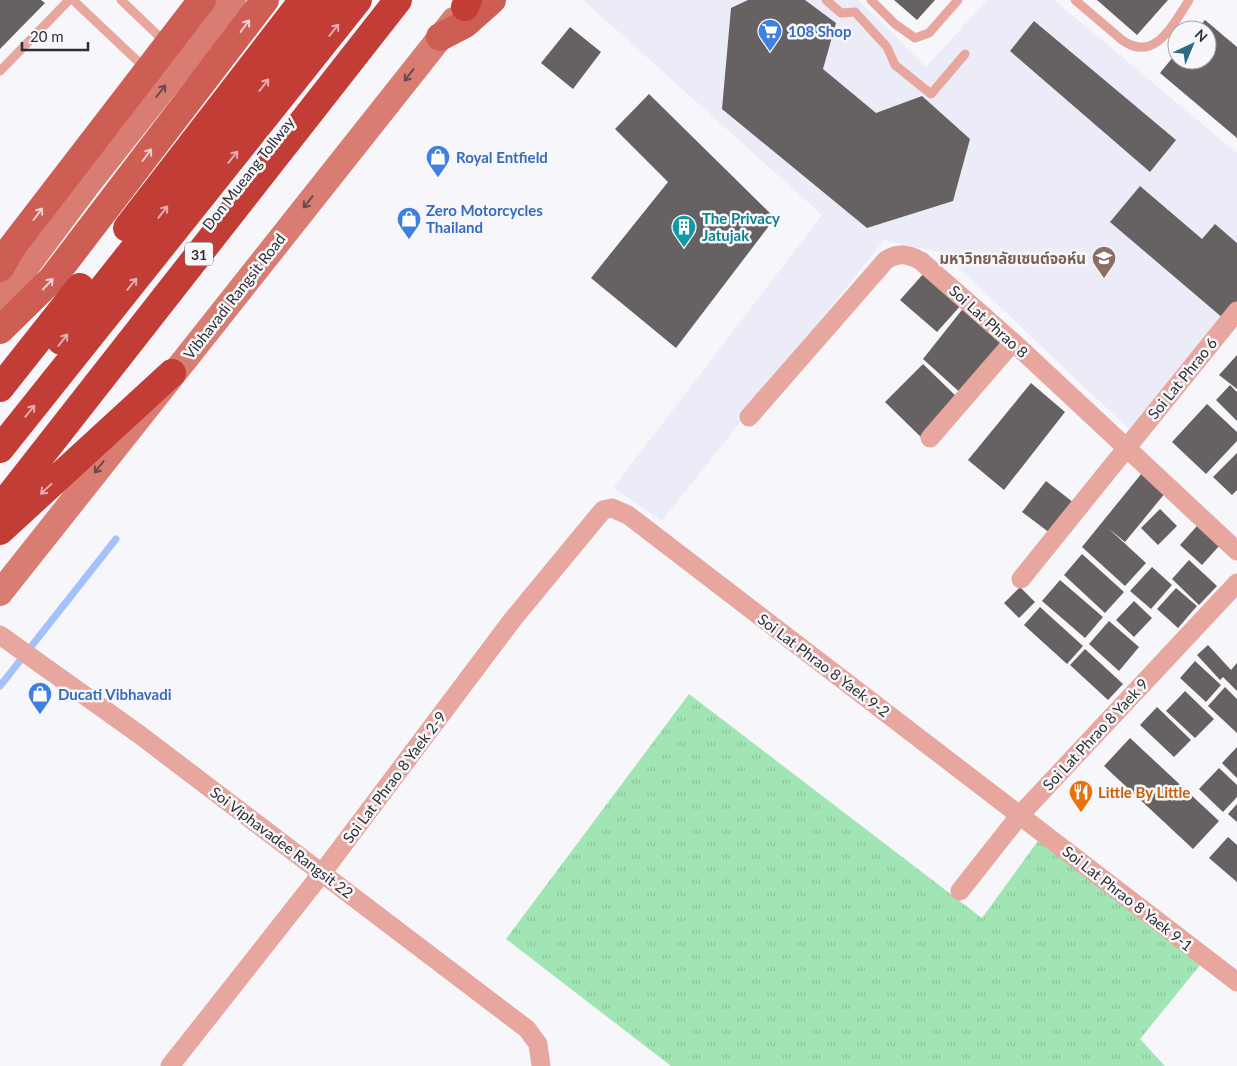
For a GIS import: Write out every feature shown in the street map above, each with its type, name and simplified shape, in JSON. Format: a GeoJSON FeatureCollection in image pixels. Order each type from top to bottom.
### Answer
{"type":"FeatureCollection","features":[{"type":"Feature","properties":{"kind":"highway"},"geometry":{"type":"LineString","coordinates":[[0,388],[140,212],[303,0]]}},
{"type":"Feature","properties":{"kind":"highway"},"geometry":{"type":"LineString","coordinates":[[0,419],[331,0]]}},
{"type":"Feature","properties":{"kind":"highway","name":"Don Mueang Tollway"},"geometry":{"type":"LineString","coordinates":[[0,449],[358,0]]}},
{"type":"Feature","properties":{"kind":"highway","name":"Don Mueang Tollway"},"geometry":{"type":"LineString","coordinates":[[0,487],[385,0]]}},
{"type":"Feature","properties":{"kind":"highway","name":"31"},"geometry":{"type":"LineString","coordinates":[[0,508],[398,0]]}},
{"type":"Feature","properties":{"kind":"highway"},"geometry":{"type":"LineString","coordinates":[[0,532],[172,374]]}},
{"type":"Feature","properties":{"kind":"main road"},"geometry":{"type":"LineString","coordinates":[[4,250],[202,0]]}},
{"type":"Feature","properties":{"kind":"main road"},"geometry":{"type":"LineString","coordinates":[[0,302],[88,184],[233,0]]}},
{"type":"Feature","properties":{"kind":"main road"},"geometry":{"type":"LineString","coordinates":[[0,330],[15,318],[52,279],[265,0]]}},
{"type":"Feature","properties":{"kind":"main road"},"geometry":{"type":"LineString","coordinates":[[440,37],[465,24],[492,0]]}},
{"type":"Feature","properties":{"kind":"main road","name":"Vibhavadi Rangsit Road"},"geometry":{"type":"LineString","coordinates":[[0,593],[468,2]]}},
{"type":"Feature","properties":{"kind":"street","name":"Soi Lat Phrao 8"},"geometry":{"type":"LineString","coordinates":[[749,417],[886,260],[894,255],[908,254],[921,261],[1013,342],[1127,446],[1237,551]]}},
{"type":"Feature","properties":{"kind":"street","name":"Soi Lat Phrao 6"},"geometry":{"type":"LineString","coordinates":[[1021,579],[1237,310]]}},
{"type":"Feature","properties":{"kind":"street"},"geometry":{"type":"LineString","coordinates":[[930,438],[1013,342]]}},
{"type":"Feature","properties":{"kind":"street","name":"Soi Lat Phrao 8 Yaek 9-2"},"geometry":{"type":"LineString","coordinates":[[322,873],[531,596],[603,510],[612,508],[636,521],[1020,815]]}},
{"type":"Feature","properties":{"kind":"street","name":"Soi Lat Phrao 8 Yaek 9"},"geometry":{"type":"LineString","coordinates":[[960,891],[1020,815],[1237,583]]}},
{"type":"Feature","properties":{"kind":"street","name":"Soi Viphavadee Rangsit 22"},"geometry":{"type":"LineString","coordinates":[[0,635],[140,734],[527,1029],[538,1044],[541,1066]]}},
{"type":"Feature","properties":{"kind":"street","name":"Soi Lat Phrao 8 Yaek 9-1"},"geometry":{"type":"LineString","coordinates":[[1020,815],[1237,982]]}},
{"type":"Feature","properties":{"kind":"street"},"geometry":{"type":"LineString","coordinates":[[170,1066],[322,873]]}},
{"type":"Feature","properties":{"kind":"lane"},"geometry":{"type":"LineString","coordinates":[[0,71],[69,0]]}},
{"type":"Feature","properties":{"kind":"lane"},"geometry":{"type":"LineString","coordinates":[[73,0],[147,70]]}},
{"type":"Feature","properties":{"kind":"lane"},"geometry":{"type":"LineString","coordinates":[[122,0],[167,44]]}},
{"type":"Feature","properties":{"kind":"lane"},"geometry":{"type":"LineString","coordinates":[[826,0],[841,13],[855,12],[888,47],[895,64],[931,94],[965,54]]}},
{"type":"Feature","properties":{"kind":"lane"},"geometry":{"type":"LineString","coordinates":[[870,0],[894,24],[915,38],[929,33],[958,0]]}},
{"type":"Feature","properties":{"kind":"lane"},"geometry":{"type":"LineString","coordinates":[[1075,0],[1130,46],[1140,47],[1152,45],[1163,39],[1189,0]]}},
{"type":"Feature","properties":{"kind":"shaded area","name":"มหาวิทยาลัยเซนต์จอห์น"},"geometry":{"type":"Polygon","coordinates":[[[583,0],[859,0],[926,67],[987,0],[1054,0],[1237,153],[1237,305],[1135,435],[943,253],[884,240],[662,521],[613,488],[822,215],[583,0]]]}},
{"type":"Feature","properties":{"kind":"green space"},"geometry":{"type":"Polygon","coordinates":[[[689,694],[982,918],[1043,834],[1201,964],[1140,1039],[1165,1066],[671,1066],[506,939],[689,694]]]}},
{"type":"Feature","properties":{"kind":"building"},"geometry":{"type":"Polygon","coordinates":[[[0,0],[41,0],[45,3],[0,49],[0,0]]]}},
{"type":"Feature","properties":{"kind":"building"},"geometry":{"type":"Polygon","coordinates":[[[748,0],[805,0],[836,23],[823,69],[876,113],[922,96],[970,139],[953,201],[867,228],[722,109],[731,8],[748,0]]]}},
{"type":"Feature","properties":{"kind":"building"},"geometry":{"type":"Polygon","coordinates":[[[894,0],[935,0],[917,20],[894,0]]]}},
{"type":"Feature","properties":{"kind":"building"},"geometry":{"type":"Polygon","coordinates":[[[1097,0],[1168,0],[1137,35],[1097,0]]]}},
{"type":"Feature","properties":{"kind":"building"},"geometry":{"type":"Polygon","coordinates":[[[1034,21],[1176,140],[1150,172],[1010,51],[1034,21]]]}},
{"type":"Feature","properties":{"kind":"building"},"geometry":{"type":"Polygon","coordinates":[[[570,27],[601,52],[573,89],[541,63],[570,27]]]}},
{"type":"Feature","properties":{"kind":"building"},"geometry":{"type":"Polygon","coordinates":[[[1217,30],[1237,47],[1237,138],[1160,73],[1167,64],[1167,70],[1217,70],[1217,30]]]}},
{"type":"Feature","properties":{"kind":"building","name":"The Privacy Jatujak"},"geometry":{"type":"Polygon","coordinates":[[[649,94],[775,218],[676,348],[591,278],[668,182],[615,129],[649,94]]]}},
{"type":"Feature","properties":{"kind":"building"},"geometry":{"type":"Polygon","coordinates":[[[1140,186],[1202,239],[1215,224],[1237,243],[1237,304],[1224,319],[1110,222],[1140,186]]]}},
{"type":"Feature","properties":{"kind":"building"},"geometry":{"type":"Polygon","coordinates":[[[925,272],[962,304],[937,332],[900,300],[925,272]]]}},
{"type":"Feature","properties":{"kind":"building"},"geometry":{"type":"Polygon","coordinates":[[[965,306],[1005,345],[964,396],[923,359],[965,306]]]}},
{"type":"Feature","properties":{"kind":"building"},"geometry":{"type":"Polygon","coordinates":[[[1237,355],[1237,389],[1219,375],[1237,355]]]}},
{"type":"Feature","properties":{"kind":"building"},"geometry":{"type":"Polygon","coordinates":[[[923,364],[960,400],[926,442],[885,402],[923,364]]]}},
{"type":"Feature","properties":{"kind":"building"},"geometry":{"type":"Polygon","coordinates":[[[1031,383],[1065,412],[1004,490],[968,460],[1031,383]]]}},
{"type":"Feature","properties":{"kind":"building"},"geometry":{"type":"Polygon","coordinates":[[[1230,385],[1237,392],[1237,421],[1216,400],[1230,385]]]}},
{"type":"Feature","properties":{"kind":"building"},"geometry":{"type":"Polygon","coordinates":[[[1207,404],[1237,432],[1237,441],[1206,474],[1172,442],[1207,404]]]}},
{"type":"Feature","properties":{"kind":"building"},"geometry":{"type":"Polygon","coordinates":[[[1237,453],[1237,490],[1232,495],[1213,477],[1237,453]]]}},
{"type":"Feature","properties":{"kind":"building"},"geometry":{"type":"Polygon","coordinates":[[[1142,473],[1166,492],[1125,542],[1108,528],[1146,563],[1125,586],[1082,547],[1142,473]]]}},
{"type":"Feature","properties":{"kind":"building"},"geometry":{"type":"Polygon","coordinates":[[[1046,481],[1074,503],[1050,533],[1022,512],[1046,481]]]}},
{"type":"Feature","properties":{"kind":"building"},"geometry":{"type":"Polygon","coordinates":[[[1160,509],[1177,526],[1158,545],[1141,528],[1160,509]]]}},
{"type":"Feature","properties":{"kind":"building"},"geometry":{"type":"Polygon","coordinates":[[[1197,526],[1220,545],[1202,565],[1180,545],[1197,526]]]}},
{"type":"Feature","properties":{"kind":"building"},"geometry":{"type":"Polygon","coordinates":[[[1082,554],[1124,592],[1105,613],[1064,575],[1082,554]]]}},
{"type":"Feature","properties":{"kind":"building"},"geometry":{"type":"Polygon","coordinates":[[[1189,560],[1217,586],[1199,605],[1172,579],[1189,560]]]}},
{"type":"Feature","properties":{"kind":"building"},"geometry":{"type":"Polygon","coordinates":[[[1152,567],[1172,585],[1151,609],[1130,591],[1152,567]]]}},
{"type":"Feature","properties":{"kind":"building"},"geometry":{"type":"Polygon","coordinates":[[[1060,580],[1103,617],[1085,638],[1042,601],[1060,580]]]}},
{"type":"Feature","properties":{"kind":"building"},"geometry":{"type":"Polygon","coordinates":[[[1020,587],[1035,602],[1019,618],[1004,603],[1020,587]]]}},
{"type":"Feature","properties":{"kind":"building"},"geometry":{"type":"Polygon","coordinates":[[[1176,588],[1197,606],[1178,628],[1157,609],[1176,588]]]}},
{"type":"Feature","properties":{"kind":"building"},"geometry":{"type":"Polygon","coordinates":[[[1134,601],[1152,618],[1134,637],[1116,620],[1134,601]]]}},
{"type":"Feature","properties":{"kind":"building"},"geometry":{"type":"Polygon","coordinates":[[[1040,607],[1083,646],[1067,664],[1024,625],[1040,607]]]}},
{"type":"Feature","properties":{"kind":"building"},"geometry":{"type":"Polygon","coordinates":[[[1109,621],[1139,647],[1119,671],[1089,644],[1109,621]]]}},
{"type":"Feature","properties":{"kind":"building"},"geometry":{"type":"Polygon","coordinates":[[[1208,645],[1231,670],[1237,663],[1237,691],[1223,677],[1220,680],[1197,655],[1208,645]]]}},
{"type":"Feature","properties":{"kind":"building"},"geometry":{"type":"Polygon","coordinates":[[[1085,649],[1123,684],[1108,700],[1070,665],[1085,649]]]}},
{"type":"Feature","properties":{"kind":"building"},"geometry":{"type":"Polygon","coordinates":[[[1195,661],[1221,685],[1206,702],[1180,678],[1195,661]]]}},
{"type":"Feature","properties":{"kind":"building"},"geometry":{"type":"Polygon","coordinates":[[[1225,687],[1237,699],[1237,733],[1208,706],[1225,687]]]}},
{"type":"Feature","properties":{"kind":"building"},"geometry":{"type":"Polygon","coordinates":[[[1185,691],[1214,719],[1195,738],[1166,711],[1185,691]]]}},
{"type":"Feature","properties":{"kind":"building"},"geometry":{"type":"Polygon","coordinates":[[[1157,707],[1191,740],[1174,757],[1140,725],[1157,707]]]}},
{"type":"Feature","properties":{"kind":"building"},"geometry":{"type":"Polygon","coordinates":[[[1130,738],[1219,821],[1193,849],[1104,766],[1130,738]]]}},
{"type":"Feature","properties":{"kind":"building"},"geometry":{"type":"Polygon","coordinates":[[[1237,747],[1237,778],[1222,763],[1237,747]]]}},
{"type":"Feature","properties":{"kind":"building"},"geometry":{"type":"Polygon","coordinates":[[[1219,768],[1237,785],[1237,797],[1223,812],[1199,789],[1219,768]]]}},
{"type":"Feature","properties":{"kind":"building"},"geometry":{"type":"Polygon","coordinates":[[[1237,804],[1237,822],[1228,814],[1237,804]]]}},
{"type":"Feature","properties":{"kind":"building"},"geometry":{"type":"Polygon","coordinates":[[[1228,837],[1237,845],[1237,882],[1209,858],[1228,837]]]}},
{"type":"Feature","properties":{"kind":"waterway"},"geometry":{"type":"LineString","coordinates":[[0,686],[116,539]]}},
{"type":"Feature","properties":{"kind":"place","name":"108 Shop"},"geometry":{"type":"Point","coordinates":[770,52]}},
{"type":"Feature","properties":{"kind":"place","name":"Royal Entfield"},"geometry":{"type":"Point","coordinates":[438,178]}},
{"type":"Feature","properties":{"kind":"place","name":"Zero Motorcycles Thailand"},"geometry":{"type":"Point","coordinates":[409,240]}},
{"type":"Feature","properties":{"kind":"place","name":"The Privacy Jatujak"},"geometry":{"type":"Point","coordinates":[684,248]}},
{"type":"Feature","properties":{"kind":"place","name":"มหาวิทยาลัยเซนต์จอห์น"},"geometry":{"type":"Point","coordinates":[1104,279]}},
{"type":"Feature","properties":{"kind":"place","name":"Ducati Vibhavadi"},"geometry":{"type":"Point","coordinates":[40,715]}},
{"type":"Feature","properties":{"kind":"place","name":"Little By Little"},"geometry":{"type":"Point","coordinates":[1081,813]}}]}
